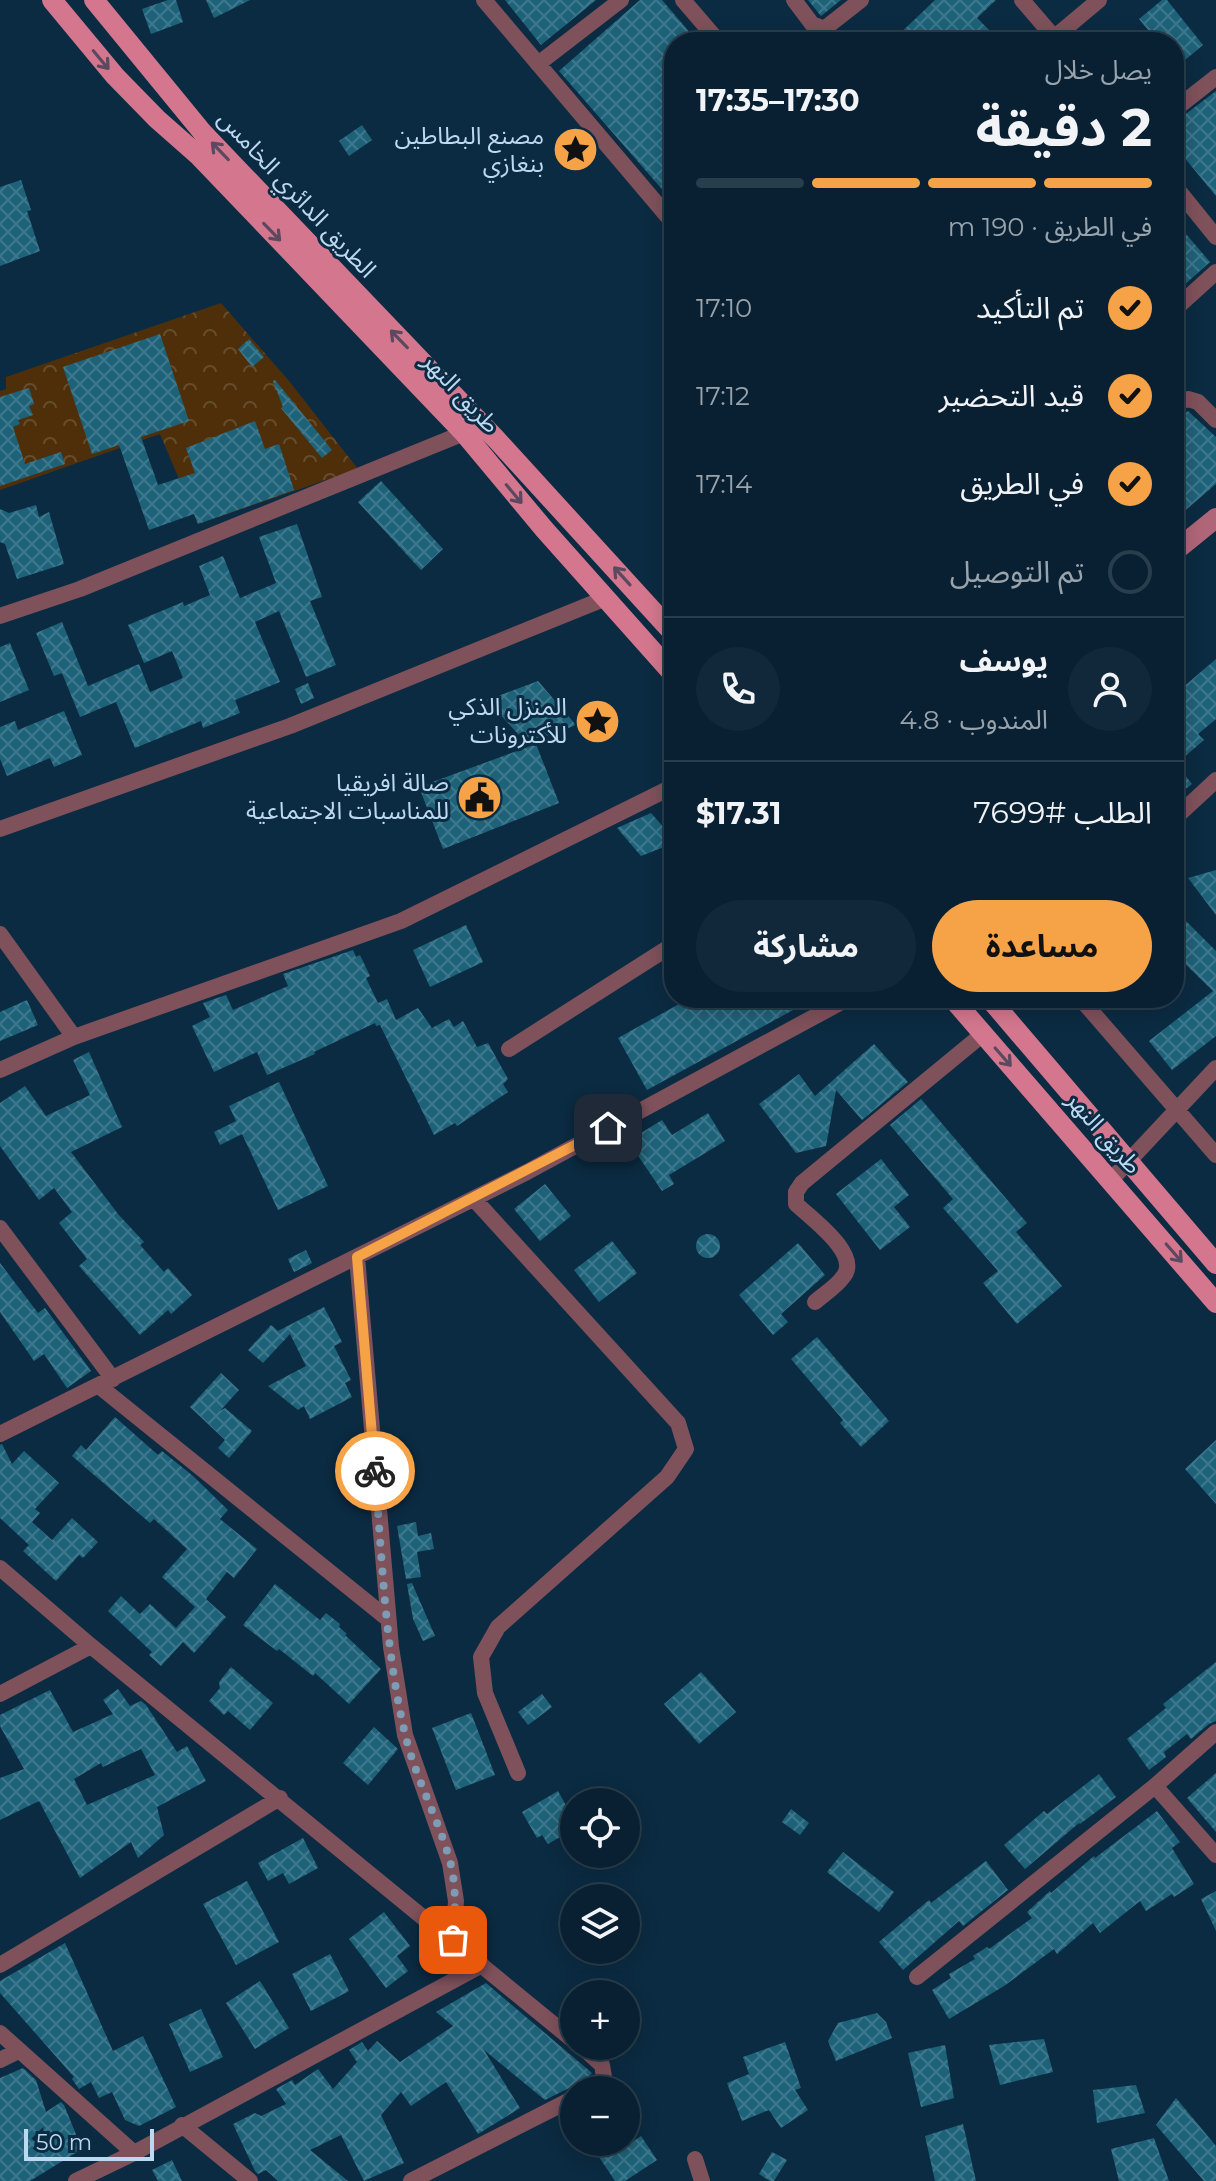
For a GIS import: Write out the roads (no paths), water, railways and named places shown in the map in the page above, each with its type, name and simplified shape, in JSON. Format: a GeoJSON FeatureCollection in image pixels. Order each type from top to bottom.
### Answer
{"type":"FeatureCollection","features":[{"type":"Feature","properties":{"kind":"main road","name":"الطريق الدائري الخامس"},"geometry":{"type":"LineString","coordinates":[[52,0],[115,76],[199,156]]}},
{"type":"Feature","properties":{"kind":"main road","name":"الطريق الدائري الخامس"},"geometry":{"type":"LineString","coordinates":[[94,0],[203,133],[468,425]]}},
{"type":"Feature","properties":{"kind":"main road","name":"طريق النهر"},"geometry":{"type":"LineString","coordinates":[[199,156],[468,425],[587,537],[664,623]]}},
{"type":"Feature","properties":{"kind":"main road","name":"طريق النهر"},"geometry":{"type":"LineString","coordinates":[[468,425],[544,529],[664,664]]}},
{"type":"Feature","properties":{"kind":"main road"},"geometry":{"type":"LineString","coordinates":[[1184,544],[1216,518]]}},
{"type":"Feature","properties":{"kind":"main road","name":"طريق النهر"},"geometry":{"type":"LineString","coordinates":[[961,1008],[1216,1303]]}},
{"type":"Feature","properties":{"kind":"main road","name":"طريق النهر"},"geometry":{"type":"LineString","coordinates":[[998,1008],[1216,1264]]}},
{"type":"Feature","properties":{"kind":"street"},"geometry":{"type":"LineString","coordinates":[[484,0],[664,212]]}},
{"type":"Feature","properties":{"kind":"street"},"geometry":{"type":"LineString","coordinates":[[538,64],[621,0]]}},
{"type":"Feature","properties":{"kind":"street"},"geometry":{"type":"LineString","coordinates":[[683,0],[710,32]]}},
{"type":"Feature","properties":{"kind":"street"},"geometry":{"type":"LineString","coordinates":[[794,0],[812,24],[824,29],[861,0]]}},
{"type":"Feature","properties":{"kind":"street"},"geometry":{"type":"LineString","coordinates":[[1022,0],[1047,32]]}},
{"type":"Feature","properties":{"kind":"street"},"geometry":{"type":"LineString","coordinates":[[1064,32],[1099,0]]}},
{"type":"Feature","properties":{"kind":"street"},"geometry":{"type":"LineString","coordinates":[[1184,102],[1216,77]]}},
{"type":"Feature","properties":{"kind":"street"},"geometry":{"type":"LineString","coordinates":[[1184,197],[1216,237]]}},
{"type":"Feature","properties":{"kind":"street"},"geometry":{"type":"LineString","coordinates":[[1184,301],[1216,272]]}},
{"type":"Feature","properties":{"kind":"street"},"geometry":{"type":"LineString","coordinates":[[1184,400],[1198,402],[1216,420]]}},
{"type":"Feature","properties":{"kind":"street"},"geometry":{"type":"LineString","coordinates":[[0,616],[80,589],[468,425]]}},
{"type":"Feature","properties":{"kind":"street"},"geometry":{"type":"LineString","coordinates":[[0,829],[290,726],[606,598]]}},
{"type":"Feature","properties":{"kind":"street"},"geometry":{"type":"LineString","coordinates":[[1184,810],[1216,780]]}},
{"type":"Feature","properties":{"kind":"street"},"geometry":{"type":"LineString","coordinates":[[0,1070],[74,1037],[401,921],[664,791]]}},
{"type":"Feature","properties":{"kind":"street"},"geometry":{"type":"LineString","coordinates":[[0,934],[74,1037]]}},
{"type":"Feature","properties":{"kind":"street"},"geometry":{"type":"LineString","coordinates":[[509,1049],[664,950]]}},
{"type":"Feature","properties":{"kind":"street"},"geometry":{"type":"LineString","coordinates":[[0,1434],[474,1199],[830,1008]]}},
{"type":"Feature","properties":{"kind":"street"},"geometry":{"type":"LineString","coordinates":[[1089,1008],[1216,1155]]}},
{"type":"Feature","properties":{"kind":"street"},"geometry":{"type":"LineString","coordinates":[[815,1302],[845,1276],[849,1264],[845,1251],[796,1204],[796,1192],[802,1183],[983,1034]]}},
{"type":"Feature","properties":{"kind":"street"},"geometry":{"type":"LineString","coordinates":[[1111,1180],[1216,1068]]}},
{"type":"Feature","properties":{"kind":"street"},"geometry":{"type":"LineString","coordinates":[[474,1199],[678,1423],[686,1449],[667,1477],[498,1627],[481,1657],[485,1693],[518,1773]]}},
{"type":"Feature","properties":{"kind":"street"},"geometry":{"type":"LineString","coordinates":[[0,1228],[106,1382],[388,1619]]}},
{"type":"Feature","properties":{"kind":"street"},"geometry":{"type":"LineString","coordinates":[[357,1257],[388,1619],[405,1735],[450,1863],[456,1901],[453,1940]]}},
{"type":"Feature","properties":{"kind":"street"},"geometry":{"type":"LineString","coordinates":[[0,1568],[560,2029]]}},
{"type":"Feature","properties":{"kind":"street"},"geometry":{"type":"LineString","coordinates":[[0,1694],[91,1646]]}},
{"type":"Feature","properties":{"kind":"street"},"geometry":{"type":"LineString","coordinates":[[917,1977],[1155,1786],[1216,1732]]}},
{"type":"Feature","properties":{"kind":"street"},"geometry":{"type":"LineString","coordinates":[[1155,1786],[1216,1855]]}},
{"type":"Feature","properties":{"kind":"street"},"geometry":{"type":"LineString","coordinates":[[0,1965],[280,1798]]}},
{"type":"Feature","properties":{"kind":"street"},"geometry":{"type":"LineString","coordinates":[[76,2181],[134,2153],[482,1965]]}},
{"type":"Feature","properties":{"kind":"street"},"geometry":{"type":"LineString","coordinates":[[0,2033],[134,2153]]}},
{"type":"Feature","properties":{"kind":"street"},"geometry":{"type":"LineString","coordinates":[[0,2060],[18,2051]]}},
{"type":"Feature","properties":{"kind":"street"},"geometry":{"type":"LineString","coordinates":[[411,2181],[560,2105]]}},
{"type":"Feature","properties":{"kind":"street"},"geometry":{"type":"LineString","coordinates":[[182,2125],[250,2181]]}},
{"type":"Feature","properties":{"kind":"street"},"geometry":{"type":"LineString","coordinates":[[695,2159],[702,2181]]}},
{"type":"Feature","properties":{"kind":"place","name":"مصنع البطاطين بنغازي"},"geometry":{"type":"Point","coordinates":[575,150]}},
{"type":"Feature","properties":{"kind":"place","name":"المنزل الذكي للأكترونات"},"geometry":{"type":"Point","coordinates":[598,721]}},
{"type":"Feature","properties":{"kind":"place","name":"صالة افريقيا للمناسبات الاجتماعية"},"geometry":{"type":"Point","coordinates":[480,797]}}]}
